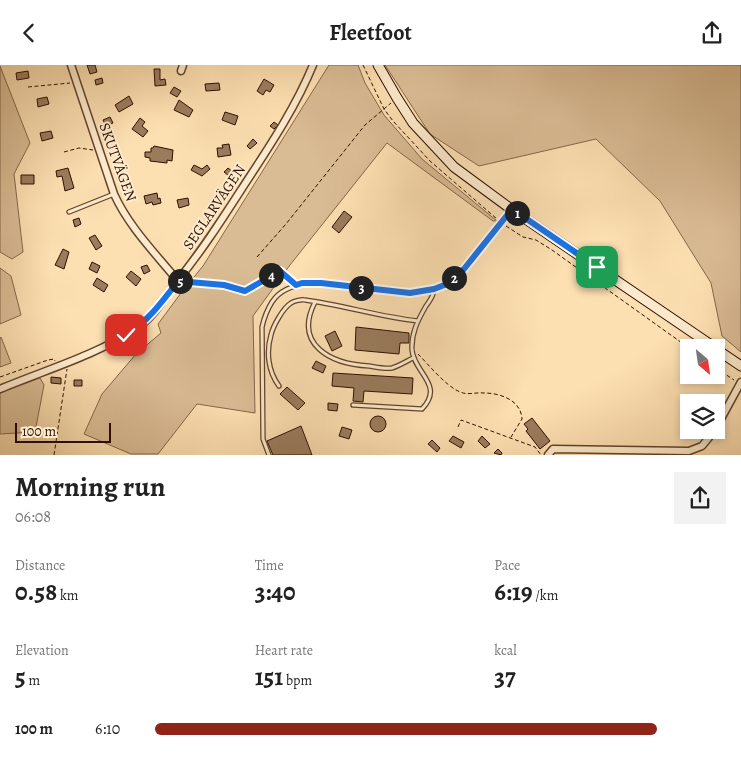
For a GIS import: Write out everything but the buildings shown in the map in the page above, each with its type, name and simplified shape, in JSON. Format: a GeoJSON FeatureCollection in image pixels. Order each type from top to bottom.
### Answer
{"type":"FeatureCollection","features":[{"type":"Feature","properties":{"kind":"main road"},"geometry":{"type":"LineString","coordinates":[[378,65],[397,98],[419,130],[449,162],[512,209],[702,339]]}},
{"type":"Feature","properties":{"kind":"main road"},"geometry":{"type":"LineString","coordinates":[[725,355],[741,366]]}},
{"type":"Feature","properties":{"kind":"street","name":"SKUTVÄGEN"},"geometry":{"type":"LineString","coordinates":[[71,65],[114,194],[121,209],[135,230],[178,281]]}},
{"type":"Feature","properties":{"kind":"street","name":"SEGLARVÄGEN"},"geometry":{"type":"LineString","coordinates":[[0,389],[62,366],[137,328],[155,311],[201,251],[274,140],[313,65]]}},
{"type":"Feature","properties":{"kind":"street"},"geometry":{"type":"LineString","coordinates":[[725,412],[741,383]]}},
{"type":"Feature","properties":{"kind":"street"},"geometry":{"type":"LineString","coordinates":[[548,455],[553,449],[689,451],[702,446],[708,439]]}},
{"type":"Feature","properties":{"kind":"lane"},"geometry":{"type":"LineString","coordinates":[[68,211],[114,194]]}},
{"type":"Feature","properties":{"kind":"lane"},"geometry":{"type":"LineString","coordinates":[[269,455],[263,439],[262,327],[272,301],[286,289],[302,283],[321,283],[410,293],[434,289],[447,284],[464,269],[512,209]]}},
{"type":"Feature","properties":{"kind":"lane"},"geometry":{"type":"LineString","coordinates":[[352,405],[422,409],[427,404],[431,395],[425,376],[413,358],[412,349],[414,329],[434,295],[434,289]]}},
{"type":"Feature","properties":{"kind":"lane"},"geometry":{"type":"LineString","coordinates":[[279,386],[273,378],[269,363],[269,343],[273,327],[290,303],[303,299],[377,315],[418,321]]}},
{"type":"Feature","properties":{"kind":"lane"},"geometry":{"type":"LineString","coordinates":[[315,302],[311,309],[308,326],[316,348],[327,356],[348,363],[391,368],[413,358]]}},
{"type":"Feature","properties":{"kind":"path"},"geometry":{"type":"LineString","coordinates":[[28,87],[77,83]]}},
{"type":"Feature","properties":{"kind":"path"},"geometry":{"type":"LineString","coordinates":[[257,257],[286,224],[365,125],[397,98]]}},
{"type":"Feature","properties":{"kind":"path"},"geometry":{"type":"LineString","coordinates":[[64,152],[79,148],[100,151]]}},
{"type":"Feature","properties":{"kind":"path"},"geometry":{"type":"LineString","coordinates":[[178,281],[224,285],[245,291],[280,271],[296,285]]}},
{"type":"Feature","properties":{"kind":"path"},"geometry":{"type":"LineString","coordinates":[[412,349],[459,392],[505,396],[515,403],[521,411],[522,419],[511,437]]}},
{"type":"Feature","properties":{"kind":"path"},"geometry":{"type":"LineString","coordinates":[[0,377],[48,359],[54,359],[67,369],[54,455]]}},
{"type":"Feature","properties":{"kind":"path"},"geometry":{"type":"LineString","coordinates":[[725,373],[741,383]]}},
{"type":"Feature","properties":{"kind":"path"},"geometry":{"type":"LineString","coordinates":[[458,427],[461,420],[535,447],[541,455]]}},
{"type":"Feature","properties":{"kind":"shaded area"},"geometry":{"type":"Polygon","coordinates":[[[329,65],[358,65],[365,83],[384,115],[422,159],[497,221],[493,221],[387,143],[290,265],[253,316],[255,413],[197,404],[158,454],[131,454],[84,434],[102,394],[136,354],[161,333],[158,324],[203,266],[329,65]]]}},
{"type":"Feature","properties":{"kind":"shaded area"},"geometry":{"type":"Polygon","coordinates":[[[385,65],[741,65],[741,352],[722,336],[711,283],[660,201],[596,139],[479,166],[430,134],[385,65]]]}},
{"type":"Feature","properties":{"kind":"shaded area"},"geometry":{"type":"Polygon","coordinates":[[[0,66],[30,143],[14,174],[23,252],[12,259],[0,252],[0,66]]]}},
{"type":"Feature","properties":{"kind":"shaded area"},"geometry":{"type":"Polygon","coordinates":[[[0,268],[11,276],[21,315],[0,324],[0,268]]]}},
{"type":"Feature","properties":{"kind":"shaded area"},"geometry":{"type":"Polygon","coordinates":[[[0,338],[11,363],[0,367],[0,338]]]}},
{"type":"Feature","properties":{"kind":"shaded area"},"geometry":{"type":"Polygon","coordinates":[[[40,378],[44,385],[35,432],[0,434],[0,393],[40,378]]]}},
{"type":"Feature","properties":{"kind":"route"},"geometry":{"type":"LineString","coordinates":[[126,335],[148,319],[178,281],[224,285],[245,291],[280,271],[296,285],[302,283],[321,283],[410,293],[434,289],[447,284],[464,269],[512,209],[597,267]]}}]}
